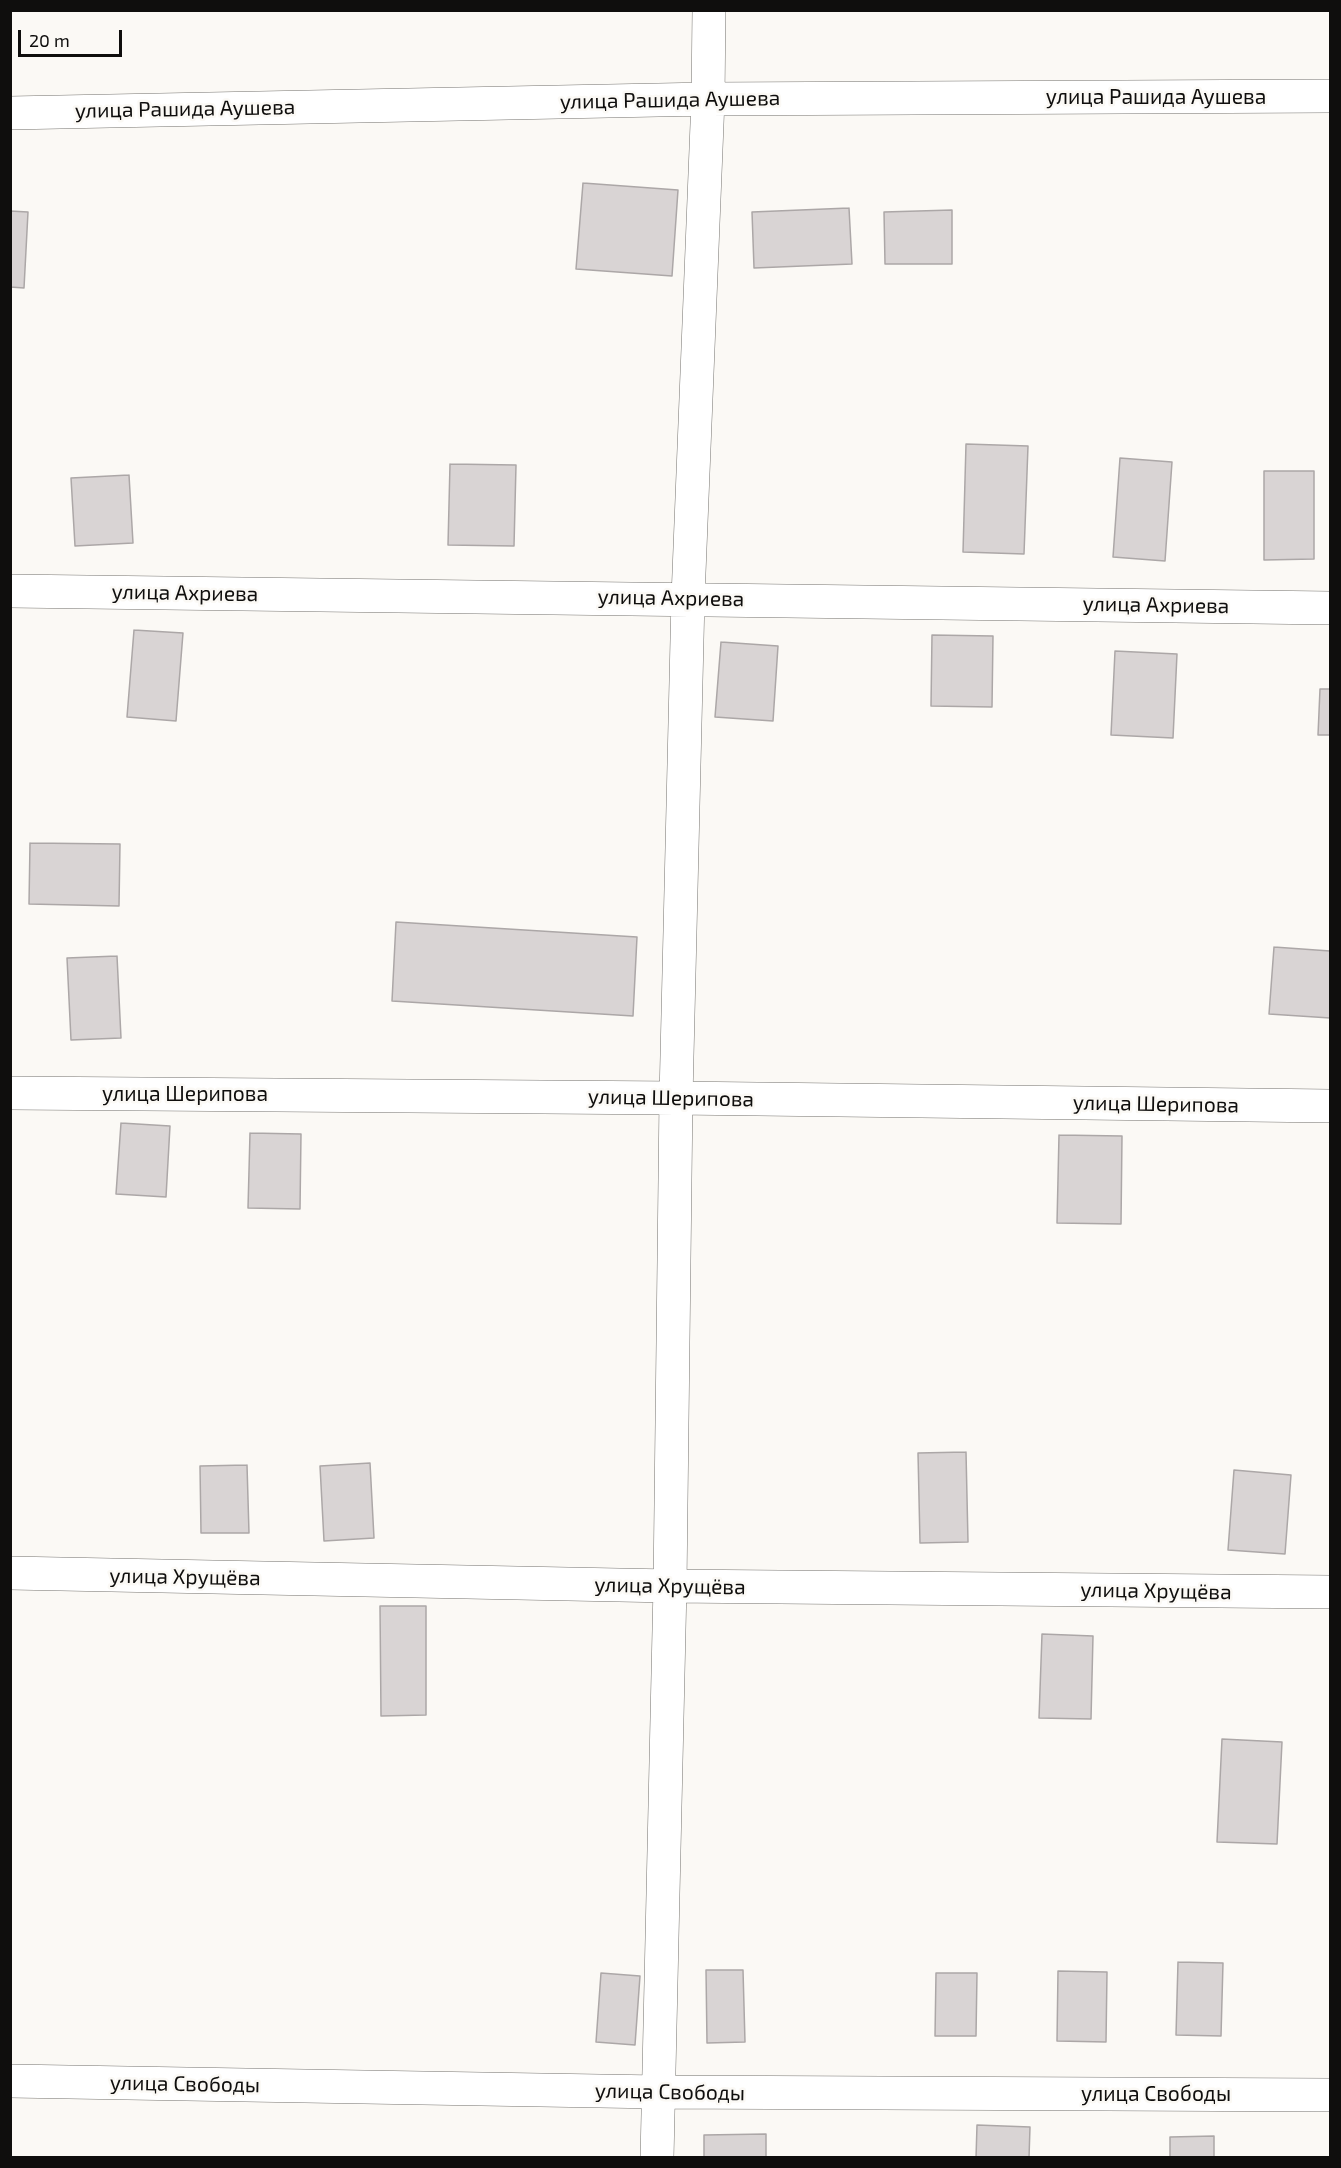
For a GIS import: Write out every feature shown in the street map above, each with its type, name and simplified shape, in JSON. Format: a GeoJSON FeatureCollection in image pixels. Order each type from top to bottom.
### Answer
{"type":"FeatureCollection","features":[{"type":"Feature","properties":{"kind":"street"},"geometry":{"type":"LineString","coordinates":[[657,2157],[670,1586],[676,1098],[688,598],[708,99],[709,10]]}},
{"type":"Feature","properties":{"kind":"street","name":"улица Рашида Аушева"},"geometry":{"type":"LineString","coordinates":[[10,113],[708,99],[1330,96]]}},
{"type":"Feature","properties":{"kind":"street","name":"улица Ахриева"},"geometry":{"type":"LineString","coordinates":[[10,591],[1330,608]]}},
{"type":"Feature","properties":{"kind":"street","name":"улица Шерипова"},"geometry":{"type":"LineString","coordinates":[[10,1093],[676,1098],[1330,1107]]}},
{"type":"Feature","properties":{"kind":"street","name":"улица Хрущёва"},"geometry":{"type":"LineString","coordinates":[[10,1573],[670,1586],[1330,1592]]}},
{"type":"Feature","properties":{"kind":"street","name":"улица Свободы"},"geometry":{"type":"LineString","coordinates":[[10,2081],[659,2092],[1330,2095]]}},
{"type":"Feature","properties":{"kind":"building"},"geometry":{"type":"Polygon","coordinates":[[[583,183],[678,190],[672,276],[576,269],[583,183]]]}},
{"type":"Feature","properties":{"kind":"building"},"geometry":{"type":"Polygon","coordinates":[[[849,208],[852,264],[754,268],[752,212],[849,208]]]}},
{"type":"Feature","properties":{"kind":"building"},"geometry":{"type":"Polygon","coordinates":[[[952,210],[952,264],[885,264],[884,212],[952,210]]]}},
{"type":"Feature","properties":{"kind":"building"},"geometry":{"type":"Polygon","coordinates":[[[10,211],[28,212],[24,288],[10,287],[10,211]]]}},
{"type":"Feature","properties":{"kind":"building"},"geometry":{"type":"Polygon","coordinates":[[[966,444],[1028,446],[1024,554],[963,552],[966,444]]]}},
{"type":"Feature","properties":{"kind":"building"},"geometry":{"type":"Polygon","coordinates":[[[1120,458],[1172,462],[1165,561],[1113,557],[1120,458]]]}},
{"type":"Feature","properties":{"kind":"building"},"geometry":{"type":"Polygon","coordinates":[[[450,464],[516,465],[514,546],[448,545],[450,464]]]}},
{"type":"Feature","properties":{"kind":"building"},"geometry":{"type":"Polygon","coordinates":[[[1264,471],[1314,471],[1314,559],[1264,560],[1264,471]]]}},
{"type":"Feature","properties":{"kind":"building"},"geometry":{"type":"Polygon","coordinates":[[[129,475],[133,543],[75,546],[71,478],[129,475]]]}},
{"type":"Feature","properties":{"kind":"building"},"geometry":{"type":"Polygon","coordinates":[[[134,630],[183,633],[176,721],[127,717],[134,630]]]}},
{"type":"Feature","properties":{"kind":"building"},"geometry":{"type":"Polygon","coordinates":[[[932,635],[993,636],[992,707],[931,706],[932,635]]]}},
{"type":"Feature","properties":{"kind":"building"},"geometry":{"type":"Polygon","coordinates":[[[721,642],[778,646],[773,721],[715,717],[721,642]]]}},
{"type":"Feature","properties":{"kind":"building"},"geometry":{"type":"Polygon","coordinates":[[[1115,651],[1177,654],[1173,738],[1111,735],[1115,651]]]}},
{"type":"Feature","properties":{"kind":"building"},"geometry":{"type":"Polygon","coordinates":[[[1320,689],[1330,689],[1330,735],[1318,735],[1320,689]]]}},
{"type":"Feature","properties":{"kind":"building"},"geometry":{"type":"Polygon","coordinates":[[[30,843],[120,844],[119,906],[29,904],[30,843]]]}},
{"type":"Feature","properties":{"kind":"building"},"geometry":{"type":"Polygon","coordinates":[[[396,922],[637,937],[633,1016],[392,1001],[396,922]]]}},
{"type":"Feature","properties":{"kind":"building"},"geometry":{"type":"Polygon","coordinates":[[[1274,947],[1330,951],[1330,1018],[1269,1014],[1274,947]]]}},
{"type":"Feature","properties":{"kind":"building"},"geometry":{"type":"Polygon","coordinates":[[[117,956],[121,1038],[71,1040],[67,958],[117,956]]]}},
{"type":"Feature","properties":{"kind":"building"},"geometry":{"type":"Polygon","coordinates":[[[121,1123],[170,1126],[166,1197],[116,1194],[121,1123]]]}},
{"type":"Feature","properties":{"kind":"building"},"geometry":{"type":"Polygon","coordinates":[[[250,1133],[301,1134],[300,1209],[248,1208],[250,1133]]]}},
{"type":"Feature","properties":{"kind":"building"},"geometry":{"type":"Polygon","coordinates":[[[1059,1135],[1122,1136],[1121,1224],[1057,1223],[1059,1135]]]}},
{"type":"Feature","properties":{"kind":"building"},"geometry":{"type":"Polygon","coordinates":[[[966,1452],[968,1542],[920,1543],[918,1453],[966,1452]]]}},
{"type":"Feature","properties":{"kind":"building"},"geometry":{"type":"Polygon","coordinates":[[[370,1463],[374,1538],[324,1541],[320,1466],[370,1463]]]}},
{"type":"Feature","properties":{"kind":"building"},"geometry":{"type":"Polygon","coordinates":[[[247,1465],[249,1533],[201,1533],[200,1466],[247,1465]]]}},
{"type":"Feature","properties":{"kind":"building"},"geometry":{"type":"Polygon","coordinates":[[[1234,1470],[1291,1475],[1285,1554],[1228,1550],[1234,1470]]]}},
{"type":"Feature","properties":{"kind":"building"},"geometry":{"type":"Polygon","coordinates":[[[380,1606],[426,1606],[426,1715],[381,1716],[380,1606]]]}},
{"type":"Feature","properties":{"kind":"building"},"geometry":{"type":"Polygon","coordinates":[[[1042,1634],[1093,1636],[1091,1719],[1039,1718],[1042,1634]]]}},
{"type":"Feature","properties":{"kind":"building"},"geometry":{"type":"Polygon","coordinates":[[[1222,1739],[1282,1742],[1277,1844],[1217,1842],[1222,1739]]]}},
{"type":"Feature","properties":{"kind":"building"},"geometry":{"type":"Polygon","coordinates":[[[1178,1962],[1223,1963],[1221,2036],[1176,2035],[1178,1962]]]}},
{"type":"Feature","properties":{"kind":"building"},"geometry":{"type":"Polygon","coordinates":[[[706,1970],[743,1970],[745,2042],[707,2043],[706,1970]]]}},
{"type":"Feature","properties":{"kind":"building"},"geometry":{"type":"Polygon","coordinates":[[[1058,1971],[1107,1972],[1106,2042],[1057,2041],[1058,1971]]]}},
{"type":"Feature","properties":{"kind":"building"},"geometry":{"type":"Polygon","coordinates":[[[601,1973],[640,1976],[635,2045],[596,2042],[601,1973]]]}},
{"type":"Feature","properties":{"kind":"building"},"geometry":{"type":"Polygon","coordinates":[[[936,1973],[977,1973],[976,2036],[935,2036],[936,1973]]]}},
{"type":"Feature","properties":{"kind":"building"},"geometry":{"type":"Polygon","coordinates":[[[977,2125],[1030,2127],[1029,2158],[976,2158],[977,2125]]]}},
{"type":"Feature","properties":{"kind":"building"},"geometry":{"type":"Polygon","coordinates":[[[766,2134],[766,2158],[704,2158],[704,2135],[766,2134]]]}},
{"type":"Feature","properties":{"kind":"building"},"geometry":{"type":"Polygon","coordinates":[[[1214,2136],[1214,2158],[1170,2158],[1170,2137],[1214,2136]]]}}]}
